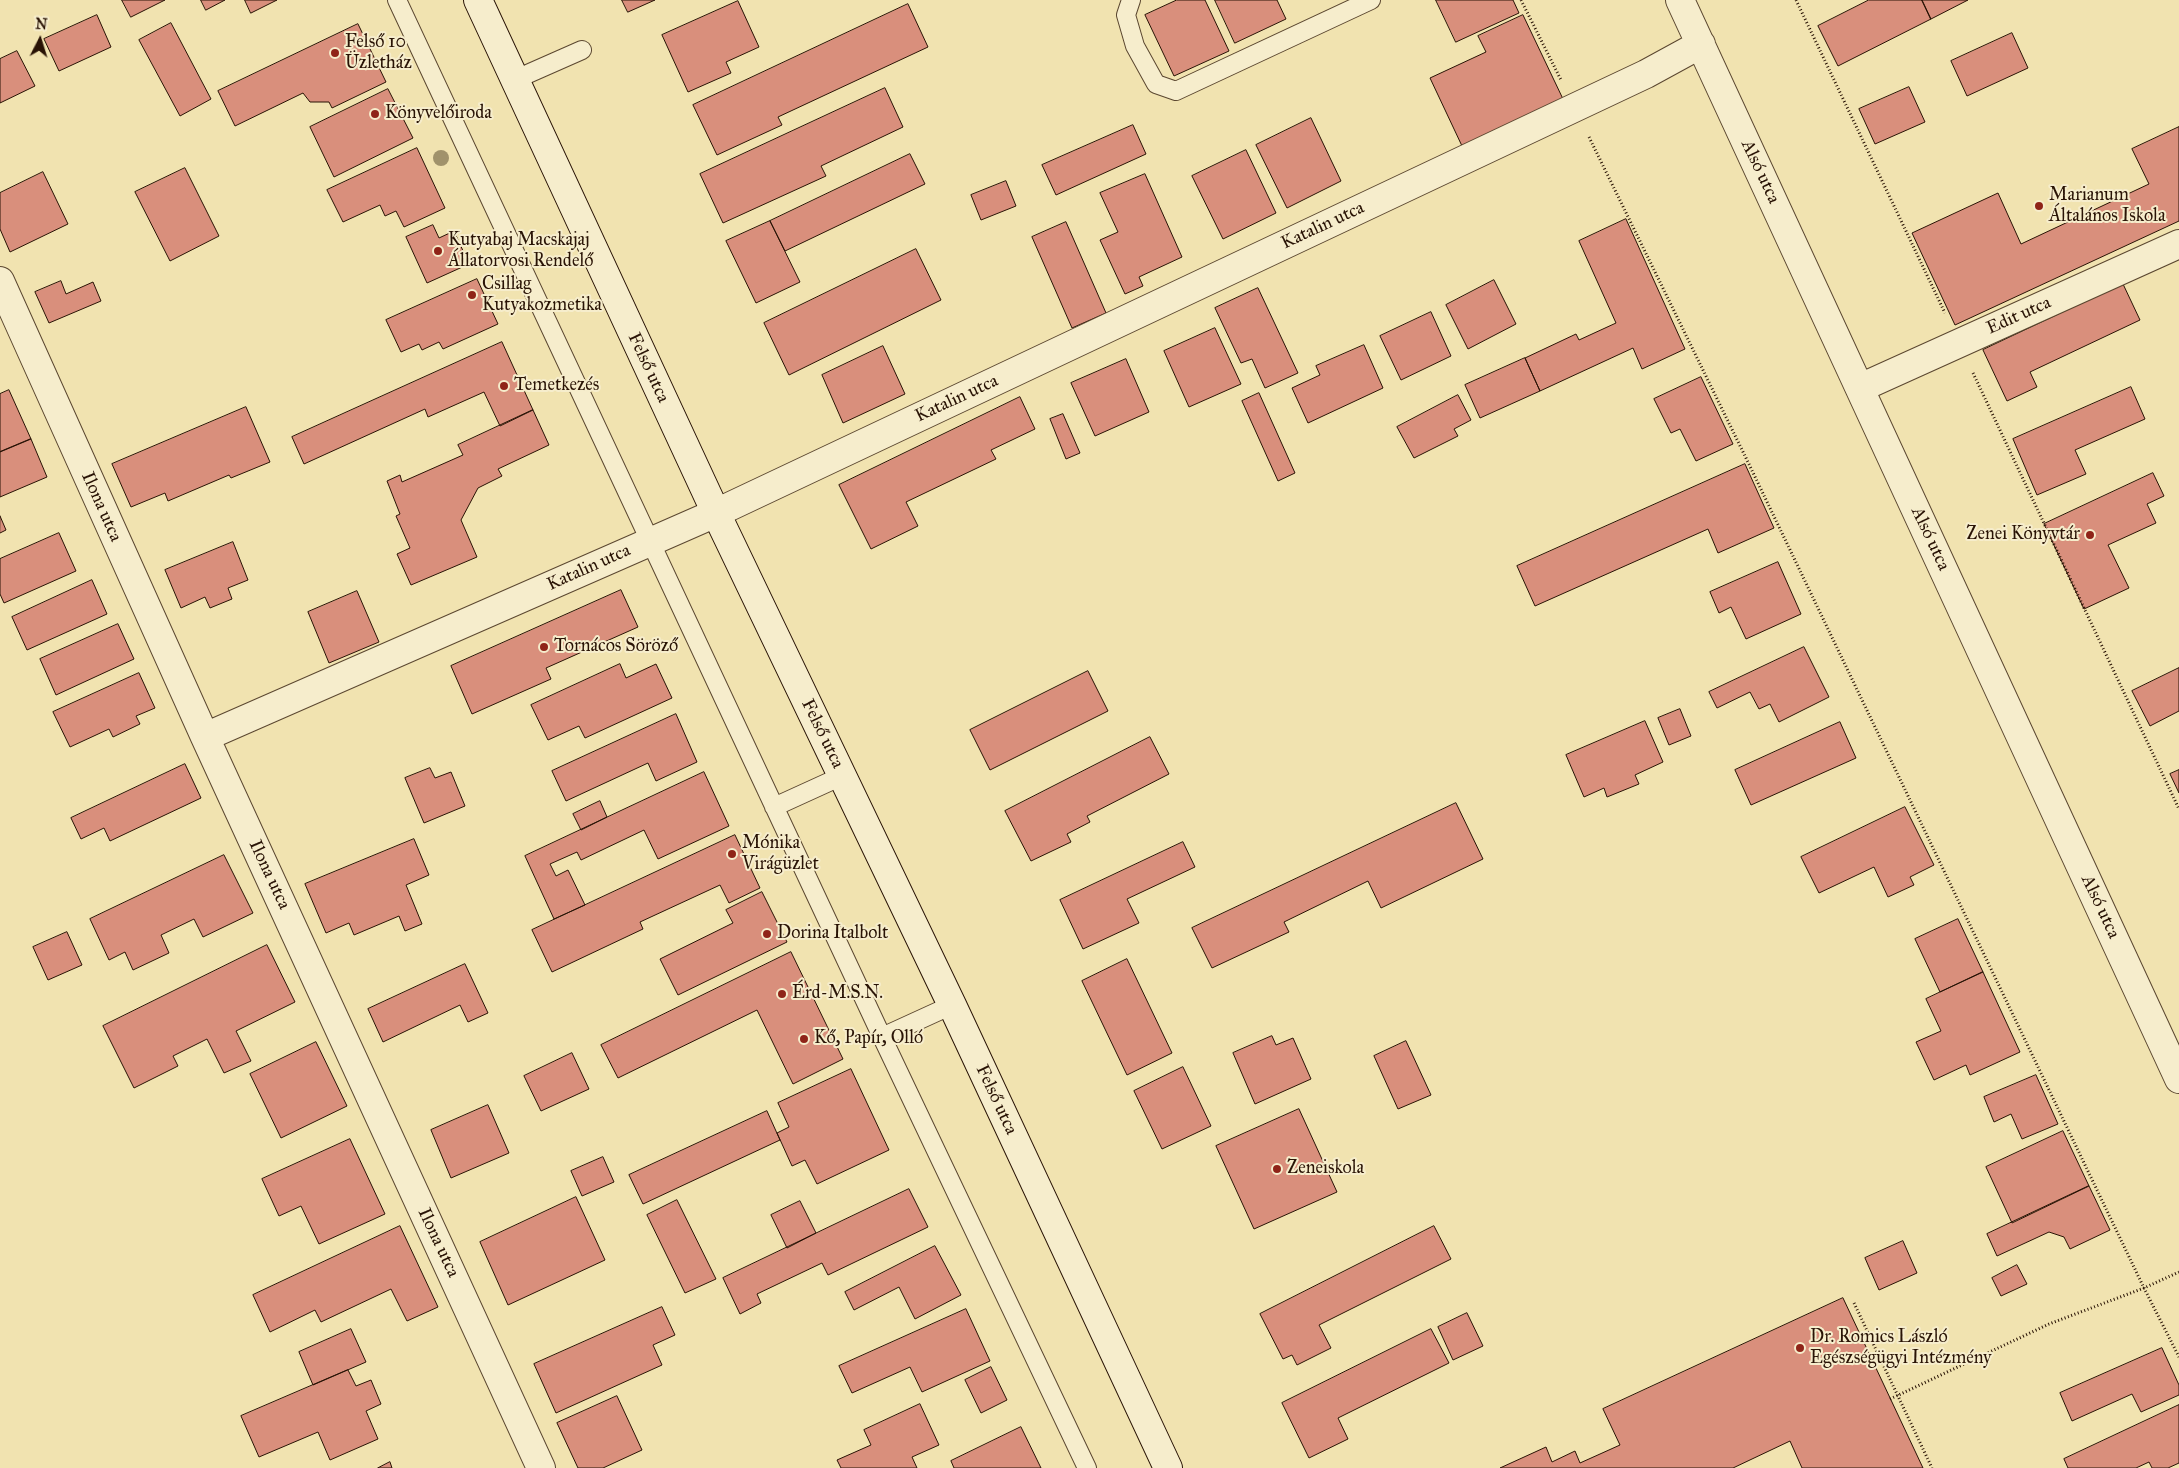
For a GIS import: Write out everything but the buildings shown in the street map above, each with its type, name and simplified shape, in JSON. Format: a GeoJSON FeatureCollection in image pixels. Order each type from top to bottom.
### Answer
{"type":"FeatureCollection","features":[{"type":"Feature","properties":{"kind":"street","name":"Felső utca"},"geometry":{"type":"LineString","coordinates":[[478,0],[716,512],[952,1005],[1168,1468]]}},
{"type":"Feature","properties":{"kind":"street","name":"Alsó utca"},"geometry":{"type":"LineString","coordinates":[[1680,0],[2179,1079]]}},
{"type":"Feature","properties":{"kind":"street","name":"Katalin utca"},"geometry":{"type":"LineString","coordinates":[[205,736],[716,512],[1646,74],[1701,44]]}},
{"type":"Feature","properties":{"kind":"street","name":"Edit utca"},"geometry":{"type":"LineString","coordinates":[[1860,388],[2179,244]]}},
{"type":"Feature","properties":{"kind":"street","name":"Ilona utca"},"geometry":{"type":"LineString","coordinates":[[0,281],[205,736],[541,1468]]}},
{"type":"Feature","properties":{"kind":"lane"},"geometry":{"type":"LineString","coordinates":[[397,0],[882,1037],[1087,1468]]}},
{"type":"Feature","properties":{"kind":"lane"},"geometry":{"type":"LineString","coordinates":[[1131,0],[1126,15],[1135,46],[1156,84],[1176,91],[1371,0]]}},
{"type":"Feature","properties":{"kind":"lane"},"geometry":{"type":"LineString","coordinates":[[514,80],[582,50]]}},
{"type":"Feature","properties":{"kind":"lane"},"geometry":{"type":"LineString","coordinates":[[774,807],[842,776]]}},
{"type":"Feature","properties":{"kind":"lane"},"geometry":{"type":"LineString","coordinates":[[882,1037],[952,1005]]}},
{"type":"Feature","properties":{"kind":"path"},"geometry":{"type":"LineString","coordinates":[[1521,0],[1755,476],[2144,1288],[2179,1357]]}},
{"type":"Feature","properties":{"kind":"path"},"geometry":{"type":"LineString","coordinates":[[1796,0],[2179,809]]}},
{"type":"Feature","properties":{"kind":"path"},"geometry":{"type":"LineString","coordinates":[[1890,1399],[2050,1324],[2144,1288],[2179,1272]]}},
{"type":"Feature","properties":{"kind":"path"},"geometry":{"type":"LineString","coordinates":[[1854,1303],[1932,1468]]}},
{"type":"Feature","properties":{"kind":"place","name":"Felső 10 Üzletház"},"geometry":{"type":"Point","coordinates":[335,53]}},
{"type":"Feature","properties":{"kind":"place","name":"Könyvelőiroda"},"geometry":{"type":"Point","coordinates":[375,114]}},
{"type":"Feature","properties":{"kind":"place","name":"Marianum Általános Iskola"},"geometry":{"type":"Point","coordinates":[2039,206]}},
{"type":"Feature","properties":{"kind":"place","name":"Kutyabaj Macskajaj Állatorvosi Rendelő"},"geometry":{"type":"Point","coordinates":[438,251]}},
{"type":"Feature","properties":{"kind":"place","name":"Csillag Kutyakozmetika"},"geometry":{"type":"Point","coordinates":[472,295]}},
{"type":"Feature","properties":{"kind":"place","name":"Temetkezés"},"geometry":{"type":"Point","coordinates":[504,386]}},
{"type":"Feature","properties":{"kind":"place","name":"Zenei Könyvtár"},"geometry":{"type":"Point","coordinates":[2090,535]}},
{"type":"Feature","properties":{"kind":"place","name":"Tornácos Söröző"},"geometry":{"type":"Point","coordinates":[544,647]}},
{"type":"Feature","properties":{"kind":"place","name":"Mónika Virágüzlet"},"geometry":{"type":"Point","coordinates":[732,854]}},
{"type":"Feature","properties":{"kind":"place","name":"Dorina Italbolt"},"geometry":{"type":"Point","coordinates":[767,934]}},
{"type":"Feature","properties":{"kind":"place","name":"Érd-M.S.N."},"geometry":{"type":"Point","coordinates":[782,994]}},
{"type":"Feature","properties":{"kind":"place","name":"Kő, Papír, Olló"},"geometry":{"type":"Point","coordinates":[804,1039]}},
{"type":"Feature","properties":{"kind":"place","name":"Zeneiskola"},"geometry":{"type":"Point","coordinates":[1277,1169]}},
{"type":"Feature","properties":{"kind":"place","name":"Dr. Romics László Egészségügyi Intézmény"},"geometry":{"type":"Point","coordinates":[1800,1348]}}]}
